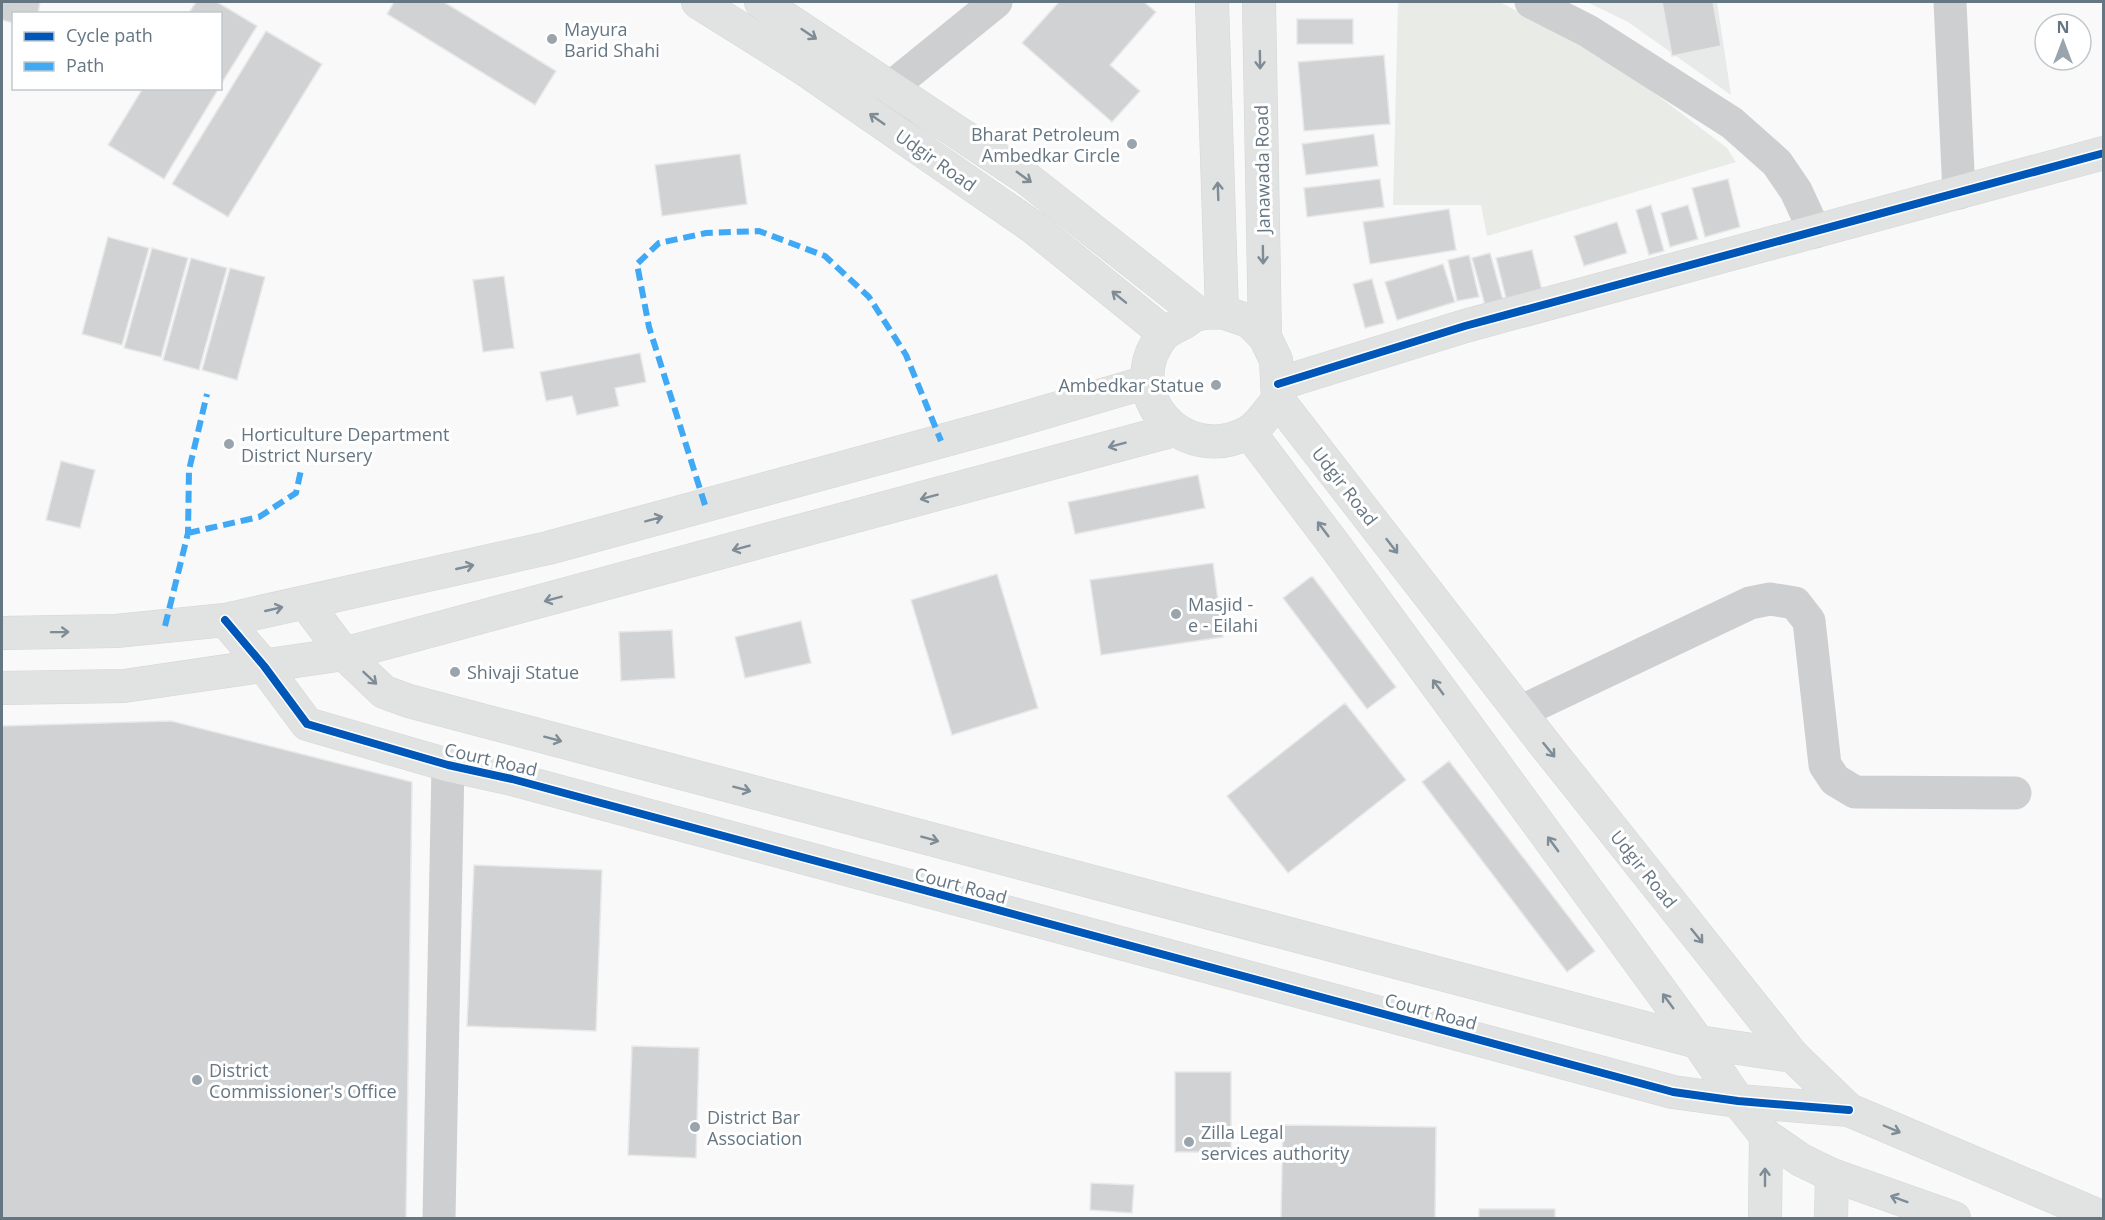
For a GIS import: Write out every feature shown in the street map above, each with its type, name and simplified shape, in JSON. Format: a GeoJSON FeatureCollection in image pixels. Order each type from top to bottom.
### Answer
{"type":"FeatureCollection","features":[{"type":"Feature","properties":{"kind":"main road","name":"Udgir Road"},"geometry":{"type":"LineString","coordinates":[[698,2],[803,68],[1033,227],[1164,333]]}},
{"type":"Feature","properties":{"kind":"main road","name":"Udgir Road"},"geometry":{"type":"LineString","coordinates":[[761,2],[1025,177],[1210,313]]}},
{"type":"Feature","properties":{"kind":"main road"},"geometry":{"type":"LineString","coordinates":[[1210,313],[1212,2]]}},
{"type":"Feature","properties":{"kind":"main road","name":"Janawada Road"},"geometry":{"type":"LineString","coordinates":[[1259,2],[1265,337]]}},
{"type":"Feature","properties":{"kind":"main road"},"geometry":{"type":"LineString","coordinates":[[1278,392],[1276,360],[1265,337],[1248,321],[1210,313],[1164,333],[1151,356],[1148,382],[1155,409],[1174,430],[1197,441],[1224,442],[1249,432],[1278,392],[1465,326],[2103,153]]}},
{"type":"Feature","properties":{"kind":"main road"},"geometry":{"type":"LineString","coordinates":[[2,633],[116,631],[225,620],[548,548],[1004,424],[1148,382]]}},
{"type":"Feature","properties":{"kind":"main road","name":"Udgir Road"},"geometry":{"type":"LineString","coordinates":[[1278,392],[1520,712],[1793,1056],[1849,1110],[2103,1218]]}},
{"type":"Feature","properties":{"kind":"main road"},"geometry":{"type":"LineString","coordinates":[[2,688],[124,686],[344,654],[1174,430]]}},
{"type":"Feature","properties":{"kind":"main road"},"geometry":{"type":"LineString","coordinates":[[1249,432],[1350,566],[1698,1042],[1738,1101],[1766,1136],[1802,1160],[1833,1175],[1954,1218]]}},
{"type":"Feature","properties":{"kind":"main road"},"geometry":{"type":"LineString","coordinates":[[305,602],[344,654],[384,692],[409,701],[1698,1042],[1793,1056]]}},
{"type":"Feature","properties":{"kind":"main road","name":"Court Road"},"geometry":{"type":"LineString","coordinates":[[225,620],[264,666],[307,724],[448,765],[524,782],[1673,1092],[1738,1101],[1849,1110]]}},
{"type":"Feature","properties":{"kind":"main road"},"geometry":{"type":"LineString","coordinates":[[871,876],[891,828]]}},
{"type":"Feature","properties":{"kind":"main road"},"geometry":{"type":"LineString","coordinates":[[1765,1218],[1766,1136]]}},
{"type":"Feature","properties":{"kind":"main road"},"geometry":{"type":"LineString","coordinates":[[1831,1218],[1833,1175]]}},
{"type":"Feature","properties":{"kind":"street"},"geometry":{"type":"LineString","coordinates":[[890,88],[996,2]]}},
{"type":"Feature","properties":{"kind":"street"},"geometry":{"type":"LineString","coordinates":[[1531,2],[1588,31],[1732,123],[1777,163],[1796,191],[1815,232]]}},
{"type":"Feature","properties":{"kind":"street"},"geometry":{"type":"LineString","coordinates":[[1950,2],[1959,193]]}},
{"type":"Feature","properties":{"kind":"street"},"geometry":{"type":"LineString","coordinates":[[1520,712],[1750,603],[1770,599],[1795,603],[1809,621],[1825,765],[1835,780],[1855,792],[2015,793]]}},
{"type":"Feature","properties":{"kind":"street"},"geometry":{"type":"LineString","coordinates":[[439,1218],[448,765]]}},
{"type":"Feature","properties":{"kind":"shaded area"},"geometry":{"type":"Polygon","coordinates":[[[1398,2],[1500,2],[1616,64],[1727,148],[1736,162],[1487,236],[1481,205],[1393,205],[1398,2]]]}},
{"type":"Feature","properties":{"kind":"shaded area"},"geometry":{"type":"Polygon","coordinates":[[[1587,2],[1717,2],[1731,95],[1628,22],[1587,2]]]}},
{"type":"Feature","properties":{"kind":"building"},"geometry":{"type":"Polygon","coordinates":[[[2,2],[40,2],[38,12],[12,12],[12,22],[2,20],[2,2]]]}},
{"type":"Feature","properties":{"kind":"building"},"geometry":{"type":"Polygon","coordinates":[[[196,2],[217,2],[257,26],[222,83],[222,12],[189,12],[196,2]]]}},
{"type":"Feature","properties":{"kind":"building"},"geometry":{"type":"Polygon","coordinates":[[[394,2],[444,2],[556,71],[535,105],[387,14],[394,2]]]}},
{"type":"Feature","properties":{"kind":"building"},"geometry":{"type":"Polygon","coordinates":[[[1059,2],[1144,2],[1156,12],[1110,65],[1140,91],[1112,122],[1022,43],[1059,2]]]}},
{"type":"Feature","properties":{"kind":"building"},"geometry":{"type":"Polygon","coordinates":[[[1662,2],[1713,2],[1721,46],[1672,56],[1662,2]]]}},
{"type":"Feature","properties":{"kind":"building"},"geometry":{"type":"Polygon","coordinates":[[[1297,19],[1353,19],[1353,44],[1297,44],[1297,19]]]}},
{"type":"Feature","properties":{"kind":"building"},"geometry":{"type":"Polygon","coordinates":[[[266,31],[322,64],[228,217],[172,184],[266,31]]]}},
{"type":"Feature","properties":{"kind":"building"},"geometry":{"type":"Polygon","coordinates":[[[1384,55],[1390,124],[1304,131],[1298,62],[1384,55]]]}},
{"type":"Feature","properties":{"kind":"building"},"geometry":{"type":"Polygon","coordinates":[[[142,90],[218,90],[164,179],[108,145],[142,90]]]}},
{"type":"Feature","properties":{"kind":"building"},"geometry":{"type":"Polygon","coordinates":[[[1374,134],[1378,166],[1306,175],[1302,144],[1374,134]]]}},
{"type":"Feature","properties":{"kind":"building"},"geometry":{"type":"Polygon","coordinates":[[[740,154],[747,204],[662,216],[655,165],[740,154]]]}},
{"type":"Feature","properties":{"kind":"building"},"geometry":{"type":"Polygon","coordinates":[[[1380,179],[1384,207],[1307,217],[1304,188],[1380,179]]]}},
{"type":"Feature","properties":{"kind":"building"},"geometry":{"type":"Polygon","coordinates":[[[1728,179],[1740,227],[1705,237],[1692,188],[1728,179]]]}},
{"type":"Feature","properties":{"kind":"building"},"geometry":{"type":"Polygon","coordinates":[[[1651,205],[1664,251],[1649,255],[1636,210],[1651,205]]]}},
{"type":"Feature","properties":{"kind":"building"},"geometry":{"type":"Polygon","coordinates":[[[1688,205],[1698,239],[1670,247],[1661,213],[1688,205]]]}},
{"type":"Feature","properties":{"kind":"building"},"geometry":{"type":"Polygon","coordinates":[[[1449,209],[1456,250],[1370,264],[1363,222],[1449,209]]]}},
{"type":"Feature","properties":{"kind":"building"},"geometry":{"type":"Polygon","coordinates":[[[1617,222],[1627,253],[1584,266],[1574,236],[1617,222]]]}},
{"type":"Feature","properties":{"kind":"building"},"geometry":{"type":"Polygon","coordinates":[[[108,237],[149,248],[122,345],[82,334],[108,237]]]}},
{"type":"Feature","properties":{"kind":"building"},"geometry":{"type":"Polygon","coordinates":[[[152,248],[188,258],[161,357],[124,348],[152,248]]]}},
{"type":"Feature","properties":{"kind":"building"},"geometry":{"type":"Polygon","coordinates":[[[1532,250],[1542,290],[1506,298],[1496,258],[1532,250]]]}},
{"type":"Feature","properties":{"kind":"building"},"geometry":{"type":"Polygon","coordinates":[[[1490,253],[1503,300],[1485,305],[1472,258],[1490,253]]]}},
{"type":"Feature","properties":{"kind":"building"},"geometry":{"type":"Polygon","coordinates":[[[1469,255],[1479,297],[1457,301],[1448,260],[1469,255]]]}},
{"type":"Feature","properties":{"kind":"building"},"geometry":{"type":"Polygon","coordinates":[[[191,258],[227,268],[199,370],[163,360],[191,258]]]}},
{"type":"Feature","properties":{"kind":"building"},"geometry":{"type":"Polygon","coordinates":[[[1443,264],[1455,302],[1397,320],[1385,282],[1443,264]]]}},
{"type":"Feature","properties":{"kind":"building"},"geometry":{"type":"Polygon","coordinates":[[[230,268],[265,277],[237,380],[202,370],[230,268]]]}},
{"type":"Feature","properties":{"kind":"building"},"geometry":{"type":"Polygon","coordinates":[[[504,276],[514,348],[483,352],[473,280],[504,276]]]}},
{"type":"Feature","properties":{"kind":"building"},"geometry":{"type":"Polygon","coordinates":[[[1372,279],[1384,323],[1365,328],[1353,284],[1372,279]]]}},
{"type":"Feature","properties":{"kind":"building"},"geometry":{"type":"Polygon","coordinates":[[[640,353],[646,382],[615,388],[619,406],[577,415],[572,396],[546,401],[540,372],[640,353]]]}},
{"type":"Feature","properties":{"kind":"building"},"geometry":{"type":"Polygon","coordinates":[[[61,461],[95,470],[80,528],[46,520],[61,461]]]}},
{"type":"Feature","properties":{"kind":"building"},"geometry":{"type":"Polygon","coordinates":[[[1198,475],[1205,508],[1075,534],[1068,502],[1198,475]]]}},
{"type":"Feature","properties":{"kind":"building"},"geometry":{"type":"Polygon","coordinates":[[[1213,563],[1223,637],[1101,655],[1090,580],[1213,563]]]}},
{"type":"Feature","properties":{"kind":"building"},"geometry":{"type":"Polygon","coordinates":[[[997,574],[1038,708],[952,735],[911,600],[997,574]]]}},
{"type":"Feature","properties":{"kind":"building"},"geometry":{"type":"Polygon","coordinates":[[[1312,576],[1396,687],[1367,709],[1283,598],[1312,576]]]}},
{"type":"Feature","properties":{"kind":"building"},"geometry":{"type":"Polygon","coordinates":[[[801,621],[811,663],[745,678],[735,637],[801,621]]]}},
{"type":"Feature","properties":{"kind":"building"},"geometry":{"type":"Polygon","coordinates":[[[672,630],[675,678],[621,681],[619,632],[672,630]]]}},
{"type":"Feature","properties":{"kind":"building"},"geometry":{"type":"Polygon","coordinates":[[[1345,703],[1406,780],[1288,873],[1227,796],[1345,703]]]}},
{"type":"Feature","properties":{"kind":"building","name":"District Commissioner's Office"},"geometry":{"type":"Polygon","coordinates":[[[171,721],[412,782],[406,1218],[2,1218],[2,726],[171,721]]]}},
{"type":"Feature","properties":{"kind":"building"},"geometry":{"type":"Polygon","coordinates":[[[1449,761],[1595,951],[1567,972],[1422,782],[1449,761]]]}},
{"type":"Feature","properties":{"kind":"building"},"geometry":{"type":"Polygon","coordinates":[[[474,865],[602,870],[596,1031],[467,1026],[474,865]]]}},
{"type":"Feature","properties":{"kind":"building"},"geometry":{"type":"Polygon","coordinates":[[[632,1046],[699,1048],[696,1158],[628,1155],[632,1046]]]}},
{"type":"Feature","properties":{"kind":"building"},"geometry":{"type":"Polygon","coordinates":[[[1175,1072],[1231,1072],[1231,1152],[1175,1152],[1175,1072]]]}},
{"type":"Feature","properties":{"kind":"building"},"geometry":{"type":"Polygon","coordinates":[[[1283,1125],[1436,1127],[1435,1218],[1281,1218],[1283,1125]]]}},
{"type":"Feature","properties":{"kind":"building"},"geometry":{"type":"Polygon","coordinates":[[[1091,1183],[1134,1185],[1132,1213],[1090,1210],[1091,1183]]]}},
{"type":"Feature","properties":{"kind":"building"},"geometry":{"type":"Polygon","coordinates":[[[1479,1209],[1555,1209],[1555,1218],[1479,1218],[1479,1209]]]}},
{"type":"Feature","properties":{"kind":"marked path"},"geometry":{"type":"LineString","coordinates":[[705,505],[649,327],[637,264],[659,243],[706,233],[759,231],[825,256],[869,297],[906,355],[941,441]]}},
{"type":"Feature","properties":{"kind":"marked path"},"geometry":{"type":"LineString","coordinates":[[165,626],[188,533],[189,470],[207,394]]}},
{"type":"Feature","properties":{"kind":"marked path"},"geometry":{"type":"LineString","coordinates":[[188,533],[259,517],[296,493],[301,470]]}},
{"type":"Feature","properties":{"kind":"cycle path"},"geometry":{"type":"LineString","coordinates":[[1278,384],[1465,326],[2104,153]]}},
{"type":"Feature","properties":{"kind":"cycle path"},"geometry":{"type":"LineString","coordinates":[[225,620],[264,666],[307,724],[448,765],[512,779],[1673,1092],[1738,1101],[1849,1110]]}},
{"type":"Feature","properties":{"kind":"place","name":"Mayura Barid Shahi"},"geometry":{"type":"Point","coordinates":[552,39]}},
{"type":"Feature","properties":{"kind":"place","name":"Bharat Petroleum Ambedkar Circle"},"geometry":{"type":"Point","coordinates":[1132,144]}},
{"type":"Feature","properties":{"kind":"place","name":"Ambedkar Statue"},"geometry":{"type":"Point","coordinates":[1216,385]}},
{"type":"Feature","properties":{"kind":"place","name":"Horticulture Department District Nursery"},"geometry":{"type":"Point","coordinates":[229,444]}},
{"type":"Feature","properties":{"kind":"place","name":"Masjid - e - Eilahi"},"geometry":{"type":"Point","coordinates":[1176,614]}},
{"type":"Feature","properties":{"kind":"place","name":"Shivaji Statue"},"geometry":{"type":"Point","coordinates":[455,672]}},
{"type":"Feature","properties":{"kind":"place","name":"District Commissioner's Office"},"geometry":{"type":"Point","coordinates":[197,1080]}},
{"type":"Feature","properties":{"kind":"place","name":"District Bar Association"},"geometry":{"type":"Point","coordinates":[695,1127]}},
{"type":"Feature","properties":{"kind":"place","name":"Zilla Legal services authority"},"geometry":{"type":"Point","coordinates":[1189,1142]}}]}
